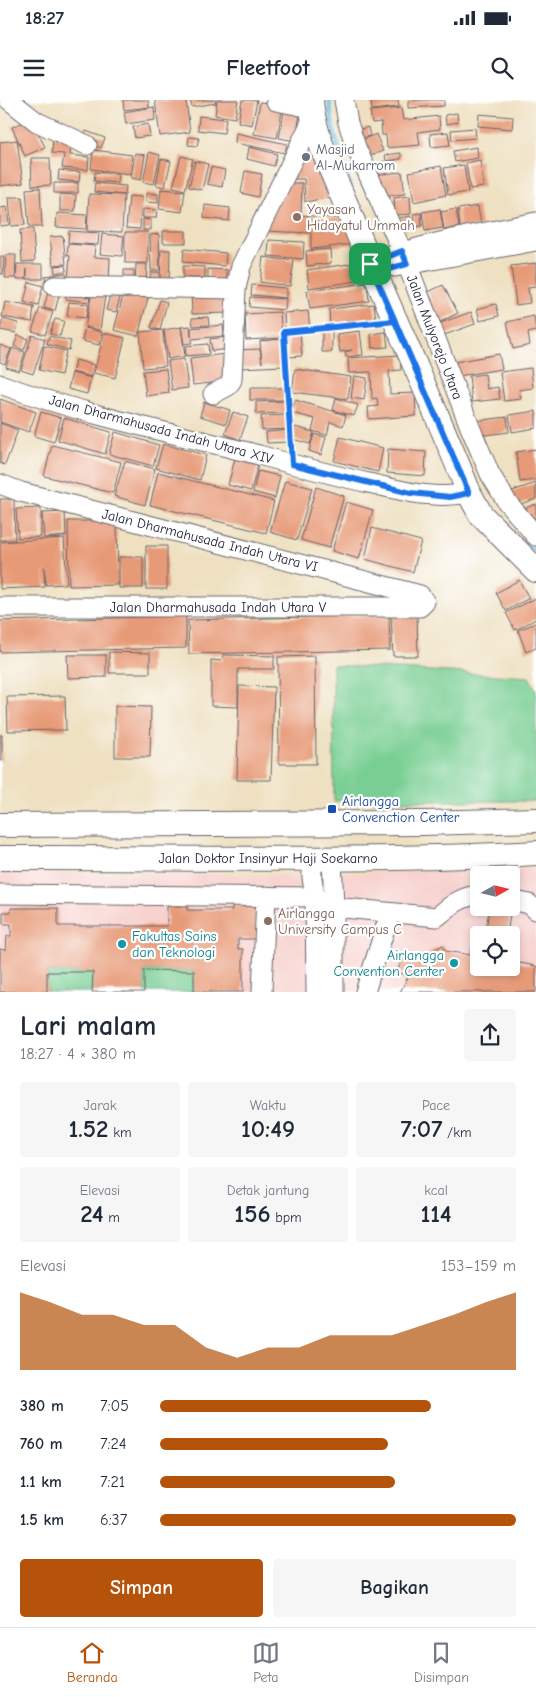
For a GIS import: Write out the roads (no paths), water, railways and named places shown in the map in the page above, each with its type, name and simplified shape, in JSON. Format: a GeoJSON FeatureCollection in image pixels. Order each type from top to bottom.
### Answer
{"type":"FeatureCollection","features":[{"type":"Feature","properties":{"kind":"main road"},"geometry":{"type":"LineString","coordinates":[[312,108],[322,145],[388,263],[395,321],[469,493],[482,514],[536,570]]}},
{"type":"Feature","properties":{"kind":"main road"},"geometry":{"type":"LineString","coordinates":[[0,825],[424,823],[536,820]]}},
{"type":"Feature","properties":{"kind":"main road","name":"Jalan Doktor Insinyur Haji Soekarno"},"geometry":{"type":"LineString","coordinates":[[0,858],[322,859],[467,857],[536,853]]}},
{"type":"Feature","properties":{"kind":"street"},"geometry":{"type":"LineString","coordinates":[[0,107],[9,100],[37,122],[87,145]]}},
{"type":"Feature","properties":{"kind":"street","name":"Jalan Mulyorejo Utara"},"geometry":{"type":"LineString","coordinates":[[344,100],[348,123],[388,263],[490,474],[508,502],[536,536]]}},
{"type":"Feature","properties":{"kind":"street"},"geometry":{"type":"LineString","coordinates":[[213,394],[228,386],[232,380],[236,288],[241,266],[312,108],[276,101]]}},
{"type":"Feature","properties":{"kind":"street"},"geometry":{"type":"LineString","coordinates":[[388,263],[536,222]]}},
{"type":"Feature","properties":{"kind":"street"},"geometry":{"type":"LineString","coordinates":[[388,263],[536,241]]}},
{"type":"Feature","properties":{"kind":"street"},"geometry":{"type":"LineString","coordinates":[[54,286],[236,288]]}},
{"type":"Feature","properties":{"kind":"street","name":"Jalan Dharmahusada Indah Utara XIV"},"geometry":{"type":"LineString","coordinates":[[0,384],[65,406],[411,493],[450,497],[469,493]]}},
{"type":"Feature","properties":{"kind":"street","name":"Jalan Dharmahusada Indah Utara VI"},"geometry":{"type":"LineString","coordinates":[[0,484],[21,492],[420,595]]}},
{"type":"Feature","properties":{"kind":"street","name":"Jalan Dharmahusada Indah Utara V"},"geometry":{"type":"LineString","coordinates":[[0,606],[420,607],[425,602],[420,595]]}},
{"type":"Feature","properties":{"kind":"street"},"geometry":{"type":"LineString","coordinates":[[322,859],[312,878],[325,989]]}},
{"type":"Feature","properties":{"kind":"street"},"geometry":{"type":"LineString","coordinates":[[322,859],[334,907],[325,989]]}},
{"type":"Feature","properties":{"kind":"street"},"geometry":{"type":"LineString","coordinates":[[0,894],[315,897]]}},
{"type":"Feature","properties":{"kind":"street"},"geometry":{"type":"LineString","coordinates":[[334,907],[390,914],[437,917],[456,901],[470,895]]}},
{"type":"Feature","properties":{"kind":"street"},"geometry":{"type":"LineString","coordinates":[[262,992],[266,896]]}},
{"type":"Feature","properties":{"kind":"street"},"geometry":{"type":"LineString","coordinates":[[520,902],[529,904],[536,910]]}},
{"type":"Feature","properties":{"kind":"street"},"geometry":{"type":"LineString","coordinates":[[365,992],[390,914]]}},
{"type":"Feature","properties":{"kind":"waterway"},"geometry":{"type":"LineString","coordinates":[[329,100],[333,129],[350,186]]}},
{"type":"Feature","properties":{"kind":"waterway"},"geometry":{"type":"LineString","coordinates":[[525,542],[536,552]]}},
{"type":"Feature","properties":{"kind":"place","name":"Masjid Al-Mukarrom"},"geometry":{"type":"Point","coordinates":[306,157]}},
{"type":"Feature","properties":{"kind":"place","name":"Yayasan Hidayatul Ummah"},"geometry":{"type":"Point","coordinates":[297,217]}},
{"type":"Feature","properties":{"kind":"place","name":"Airlangga Convenction Center"},"geometry":{"type":"Point","coordinates":[332,809]}},
{"type":"Feature","properties":{"kind":"place","name":"Airlangga University Campus C"},"geometry":{"type":"Point","coordinates":[268,921]}},
{"type":"Feature","properties":{"kind":"place","name":"Fakultas Sains dan Teknologi"},"geometry":{"type":"Point","coordinates":[122,944]}},
{"type":"Feature","properties":{"kind":"place","name":"Airlangga Convention Center"},"geometry":{"type":"Point","coordinates":[454,963]}}]}
